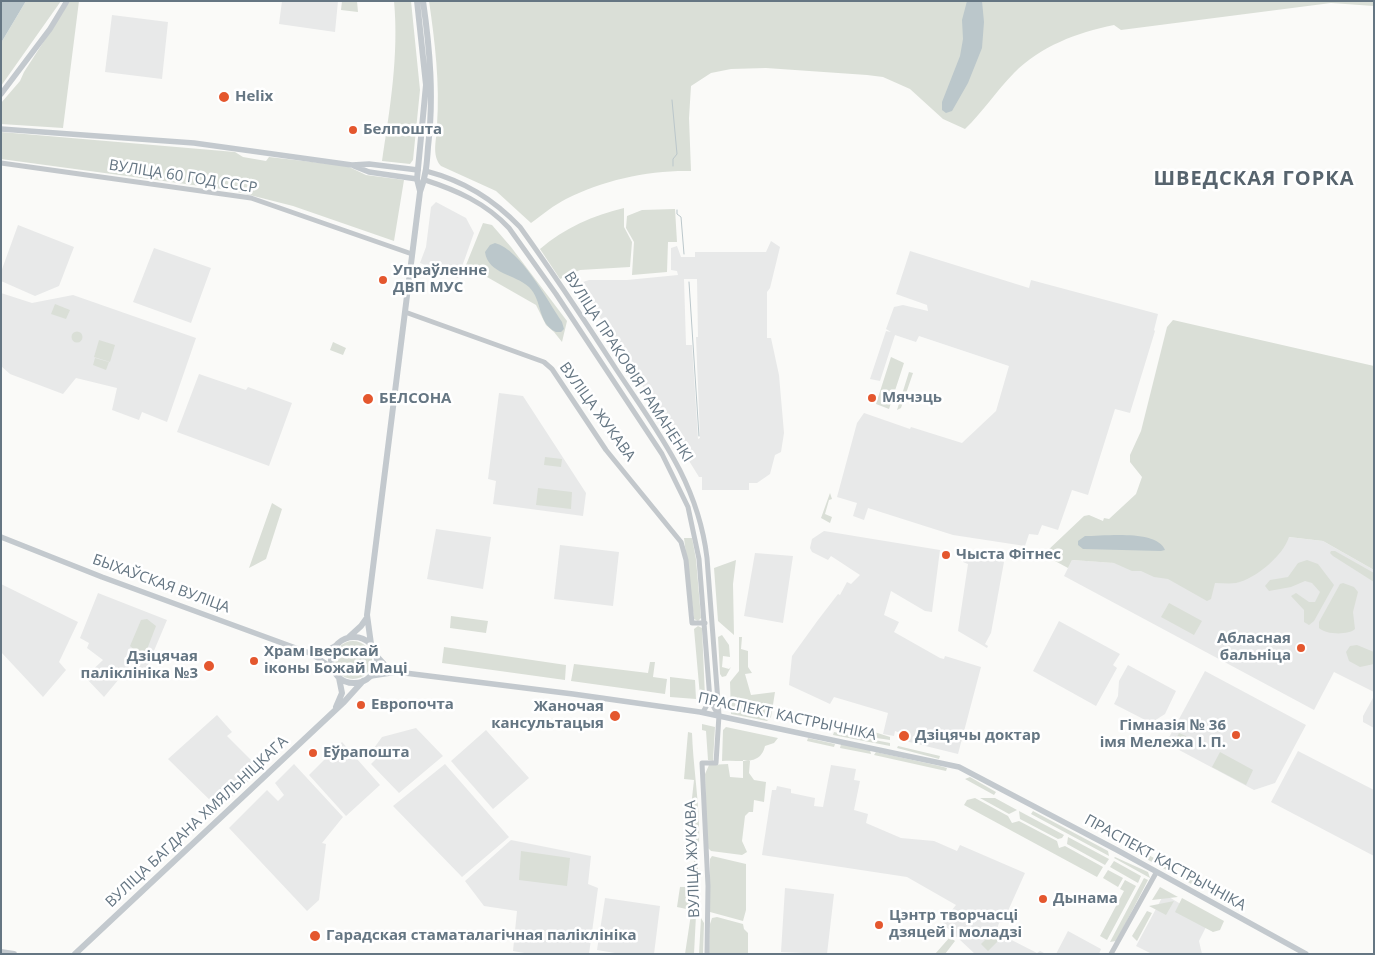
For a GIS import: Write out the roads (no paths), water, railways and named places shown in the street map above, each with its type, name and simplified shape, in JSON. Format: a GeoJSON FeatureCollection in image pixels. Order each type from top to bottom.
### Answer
{"type":"FeatureCollection","features":[{"type":"Feature","properties":{"kind":"main road"},"geometry":{"type":"LineString","coordinates":[[1,94],[50,29],[67,1]]}},
{"type":"Feature","properties":{"kind":"main road"},"geometry":{"type":"LineString","coordinates":[[397,672],[387,667],[376,655],[371,644],[366,618],[421,180],[418,170],[426,85],[417,1]]}},
{"type":"Feature","properties":{"kind":"main road"},"geometry":{"type":"LineString","coordinates":[[421,180],[426,172],[432,114],[429,41],[423,1]]}},
{"type":"Feature","properties":{"kind":"main road","name":"ВУЛІЦА 60 ГОД СССР"},"geometry":{"type":"LineString","coordinates":[[1,129],[194,143],[352,165],[369,164],[418,170]]}},
{"type":"Feature","properties":{"kind":"main road","name":"ВУЛІЦА 60 ГОД СССР"},"geometry":{"type":"LineString","coordinates":[[352,165],[369,172],[421,180]]}},
{"type":"Feature","properties":{"kind":"main road"},"geometry":{"type":"LineString","coordinates":[[418,170],[426,172]]}},
{"type":"Feature","properties":{"kind":"main road","name":"БЫХАЎСКАЯ ВУЛІЦА"},"geometry":{"type":"LineString","coordinates":[[1,536],[102,577],[312,654],[332,668]]}},
{"type":"Feature","properties":{"kind":"main road"},"geometry":{"type":"LineString","coordinates":[[312,654],[326,651],[348,638],[361,626],[366,618]]}},
{"type":"Feature","properties":{"kind":"main road"},"geometry":{"type":"LineString","coordinates":[[348,638],[356,637],[371,644]]}},
{"type":"Feature","properties":{"kind":"main road"},"geometry":{"type":"LineString","coordinates":[[336,707],[342,693],[339,678],[332,668],[331,660],[337,644]]}},
{"type":"Feature","properties":{"kind":"main road"},"geometry":{"type":"LineString","coordinates":[[339,678],[355,683],[364,681],[375,670],[376,655]]}},
{"type":"Feature","properties":{"kind":"main road","name":"ПРАСПЕКТ КАСТРЫЧНІКА"},"geometry":{"type":"LineString","coordinates":[[371,676],[397,672],[702,712],[958,767],[1306,954]]}},
{"type":"Feature","properties":{"kind":"main road","name":"ВУЛІЦА БАГДАНА ХМЯЛЬНІЦКАГА"},"geometry":{"type":"LineString","coordinates":[[75,954],[364,681]]}},
{"type":"Feature","properties":{"kind":"main road"},"geometry":{"type":"LineString","coordinates":[[1,952],[14,954]]}},
{"type":"Feature","properties":{"kind":"street","name":"ВУЛІЦА 60 ГОД СССР"},"geometry":{"type":"LineString","coordinates":[[1,164],[251,198],[412,254]]}},
{"type":"Feature","properties":{"kind":"street","name":"ВУЛІЦА ПРАКОФІЯ РАМАНЕНКІ"},"geometry":{"type":"LineString","coordinates":[[426,172],[446,177],[481,194],[508,215],[532,244],[605,351],[680,468],[693,495],[705,538],[719,715]]}},
{"type":"Feature","properties":{"kind":"street","name":"ВУЛІЦА ПРАКОФІЯ РАМАНЕНКІ"},"geometry":{"type":"LineString","coordinates":[[421,180],[473,199],[498,216],[525,249],[598,356],[676,480],[688,507],[696,539],[705,622],[710,700],[719,715]]}},
{"type":"Feature","properties":{"kind":"street","name":"ВУЛІЦА ЖУКАВА"},"geometry":{"type":"LineString","coordinates":[[405,312],[520,352],[547,364],[606,450],[681,542],[686,560],[692,623],[705,622]]}},
{"type":"Feature","properties":{"kind":"street"},"geometry":{"type":"LineString","coordinates":[[598,356],[599,350],[605,351]]}},
{"type":"Feature","properties":{"kind":"street"},"geometry":{"type":"LineString","coordinates":[[696,539],[701,542],[705,538]]}},
{"type":"Feature","properties":{"kind":"street"},"geometry":{"type":"LineString","coordinates":[[703,602],[707,599],[711,602]]}},
{"type":"Feature","properties":{"kind":"street"},"geometry":{"type":"LineString","coordinates":[[702,712],[710,700]]}},
{"type":"Feature","properties":{"kind":"street","name":"ВУЛІЦА ЖУКАВА"},"geometry":{"type":"LineString","coordinates":[[707,954],[708,886],[702,763],[716,763],[719,715]]}},
{"type":"Feature","properties":{"kind":"street"},"geometry":{"type":"LineString","coordinates":[[1111,954],[1156,873]]}},
{"type":"Feature","properties":{"kind":"waterway"},"geometry":{"type":"LineString","coordinates":[[672,100],[677,154],[673,159],[673,166]]}},
{"type":"Feature","properties":{"kind":"waterway"},"geometry":{"type":"LineString","coordinates":[[677,210],[677,214],[681,217],[684,254]]}},
{"type":"Feature","properties":{"kind":"waterway"},"geometry":{"type":"LineString","coordinates":[[689,282],[699,436]]}},
{"type":"Feature","properties":{"kind":"place","name":"Helix"},"geometry":{"type":"Point","coordinates":[224,97]}},
{"type":"Feature","properties":{"kind":"place","name":"Белпошта"},"geometry":{"type":"Point","coordinates":[353,130]}},
{"type":"Feature","properties":{"kind":"place","name":"Упраўленне ДВП МУС"},"geometry":{"type":"Point","coordinates":[383,280]}},
{"type":"Feature","properties":{"kind":"place","name":"Мячэць"},"geometry":{"type":"Point","coordinates":[872,398]}},
{"type":"Feature","properties":{"kind":"place","name":"БЕЛСОНА"},"geometry":{"type":"Point","coordinates":[368,399]}},
{"type":"Feature","properties":{"kind":"place","name":"Чыста Фітнес"},"geometry":{"type":"Point","coordinates":[946,555]}},
{"type":"Feature","properties":{"kind":"place","name":"Абласная бальніца"},"geometry":{"type":"Point","coordinates":[1301,648]}},
{"type":"Feature","properties":{"kind":"place","name":"Храм Іверскай іконы Божай Маці"},"geometry":{"type":"Point","coordinates":[254,661]}},
{"type":"Feature","properties":{"kind":"place","name":"Дзіцячая паліклініка №3"},"geometry":{"type":"Point","coordinates":[209,666]}},
{"type":"Feature","properties":{"kind":"place","name":"Европочта"},"geometry":{"type":"Point","coordinates":[361,705]}},
{"type":"Feature","properties":{"kind":"place","name":"Жаночая кансультацыя"},"geometry":{"type":"Point","coordinates":[615,716]}},
{"type":"Feature","properties":{"kind":"place","name":"Гімназія № 36 імя Мележа І. П."},"geometry":{"type":"Point","coordinates":[1236,735]}},
{"type":"Feature","properties":{"kind":"place","name":"Дзіцячы доктар"},"geometry":{"type":"Point","coordinates":[904,736]}},
{"type":"Feature","properties":{"kind":"place","name":"Еўрапошта"},"geometry":{"type":"Point","coordinates":[313,753]}},
{"type":"Feature","properties":{"kind":"place","name":"Дынама"},"geometry":{"type":"Point","coordinates":[1043,899]}},
{"type":"Feature","properties":{"kind":"place","name":"Цэнтр творчасці дзяцей і моладзі"},"geometry":{"type":"Point","coordinates":[879,925]}},
{"type":"Feature","properties":{"kind":"place","name":"Гарадская стаматалагічная паліклініка"},"geometry":{"type":"Point","coordinates":[315,936]}},
{"type":"Feature","properties":{"kind":"district","name":"ШВЕДСКАЯ ГОРКА"},"geometry":{"type":"Point","coordinates":[1254,179]}}]}
